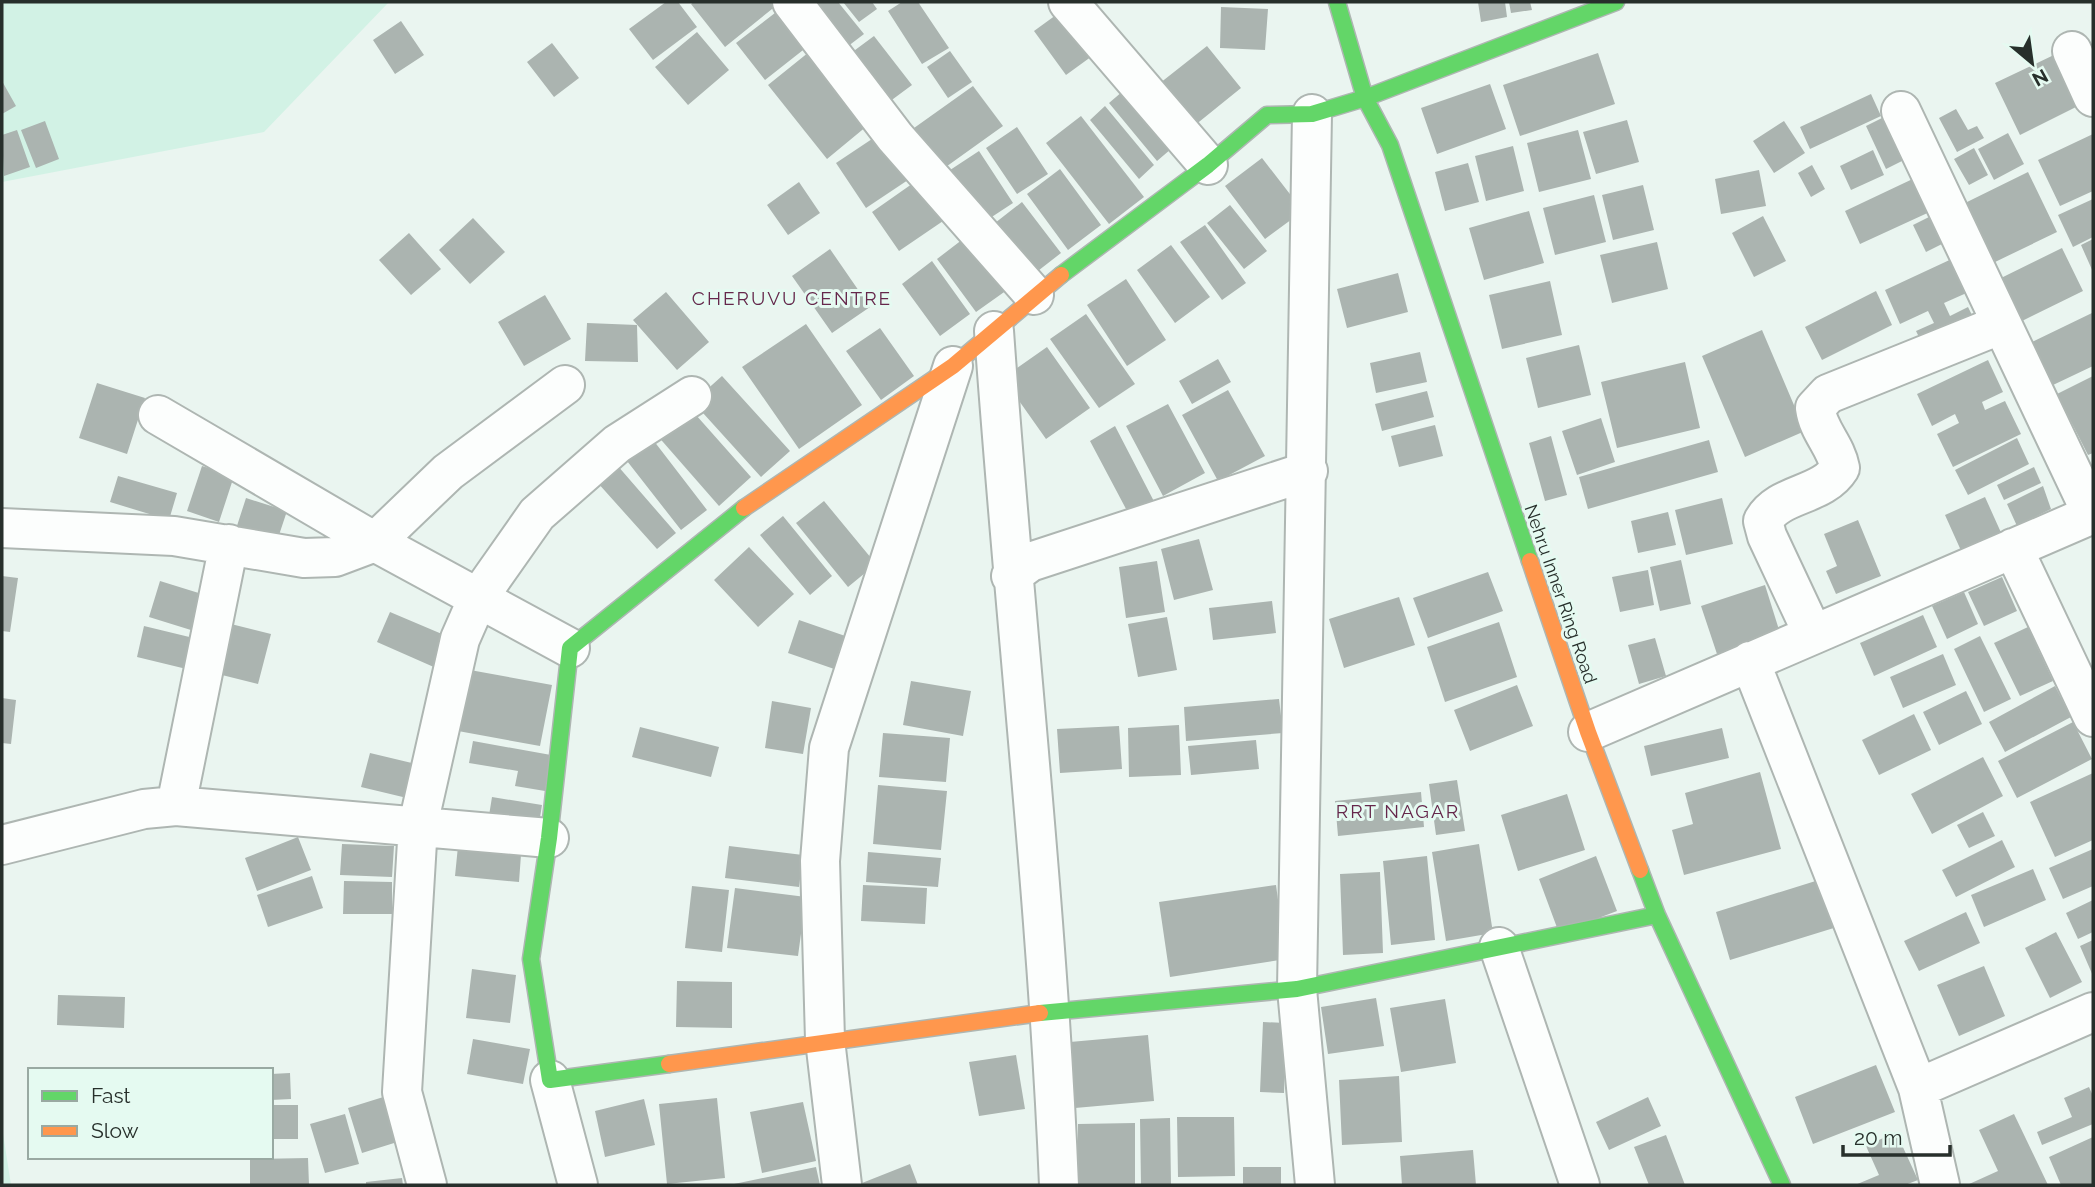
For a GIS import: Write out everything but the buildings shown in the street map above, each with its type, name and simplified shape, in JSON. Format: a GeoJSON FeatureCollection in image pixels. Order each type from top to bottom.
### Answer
{"type":"FeatureCollection","features":[{"type":"Feature","properties":{"kind":"street"},"geometry":{"type":"LineString","coordinates":[[792,2],[895,137],[1034,295]]}},
{"type":"Feature","properties":{"kind":"street"},"geometry":{"type":"LineString","coordinates":[[1068,2],[1208,165]]}},
{"type":"Feature","properties":{"kind":"street","name":"Nehru Inner Ring Road"},"geometry":{"type":"LineString","coordinates":[[1337,2],[1365,98],[1390,145],[1588,733],[1657,915],[1782,1185]]}},
{"type":"Feature","properties":{"kind":"street"},"geometry":{"type":"LineString","coordinates":[[578,1185],[550,1080],[531,959],[549,838],[570,648],[731,517],[953,366],[1034,295],[1208,165],[1267,115],[1312,114],[1365,98],[1616,2]]}},
{"type":"Feature","properties":{"kind":"street"},"geometry":{"type":"LineString","coordinates":[[2072,51],[2093,97]]}},
{"type":"Feature","properties":{"kind":"street"},"geometry":{"type":"LineString","coordinates":[[1588,733],[2092,514],[1901,111]]}},
{"type":"Feature","properties":{"kind":"street"},"geometry":{"type":"LineString","coordinates":[[1312,114],[1308,471],[1297,989],[1315,1185]]}},
{"type":"Feature","properties":{"kind":"street"},"geometry":{"type":"LineString","coordinates":[[1813,634],[1763,522],[1770,508],[1832,480],[1840,468],[1838,457],[1817,423],[1815,408],[1828,394],[2002,324]]}},
{"type":"Feature","properties":{"kind":"street"},"geometry":{"type":"LineString","coordinates":[[994,331],[1011,576],[1052,1011],[1059,1185]]}},
{"type":"Feature","properties":{"kind":"street"},"geometry":{"type":"LineString","coordinates":[[842,1185],[825,1040],[820,861],[830,748],[953,366]]}},
{"type":"Feature","properties":{"kind":"street"},"geometry":{"type":"LineString","coordinates":[[2,527],[174,536],[304,558],[335,557],[375,542],[448,472],[565,385]]}},
{"type":"Feature","properties":{"kind":"street"},"geometry":{"type":"LineString","coordinates":[[427,1185],[402,1092],[418,825],[460,639],[478,598],[537,514],[617,444],[692,396]]}},
{"type":"Feature","properties":{"kind":"street"},"geometry":{"type":"LineString","coordinates":[[158,415],[375,542],[570,648]]}},
{"type":"Feature","properties":{"kind":"street"},"geometry":{"type":"LineString","coordinates":[[1011,576],[1030,562],[1308,471]]}},
{"type":"Feature","properties":{"kind":"street"},"geometry":{"type":"LineString","coordinates":[[176,806],[229,544]]}},
{"type":"Feature","properties":{"kind":"street"},"geometry":{"type":"LineString","coordinates":[[2013,548],[2093,718]]}},
{"type":"Feature","properties":{"kind":"street"},"geometry":{"type":"LineString","coordinates":[[1750,661],[1918,1087],[1940,1185]]}},
{"type":"Feature","properties":{"kind":"street"},"geometry":{"type":"LineString","coordinates":[[2,845],[144,809],[176,806],[549,838]]}},
{"type":"Feature","properties":{"kind":"street"},"geometry":{"type":"LineString","coordinates":[[550,1080],[825,1040],[1052,1011],[1297,989],[1657,915]]}},
{"type":"Feature","properties":{"kind":"street"},"geometry":{"type":"LineString","coordinates":[[1499,947],[1580,1185]]}},
{"type":"Feature","properties":{"kind":"street"},"geometry":{"type":"LineString","coordinates":[[1918,1087],[2093,1012]]}},
{"type":"Feature","properties":{"kind":"green space"},"geometry":{"type":"Polygon","coordinates":[[[2,2],[389,2],[264,132],[2,182],[2,2]]]}},
{"type":"Feature","properties":{"kind":"green space"},"geometry":{"type":"Polygon","coordinates":[[[2,1127],[11,1185],[2,1185],[2,1127]]]}},
{"type":"Feature","properties":{"kind":"traffic: fast"},"geometry":{"type":"LineString","coordinates":[[1337,2],[1365,98],[1390,145],[1530,561]]}},
{"type":"Feature","properties":{"kind":"traffic: fast"},"geometry":{"type":"LineString","coordinates":[[1061,275],[1208,165],[1267,115],[1312,114],[1365,98],[1616,2]]}},
{"type":"Feature","properties":{"kind":"traffic: fast"},"geometry":{"type":"LineString","coordinates":[[669,1064],[550,1080],[531,959],[549,838],[570,648],[744,508]]}},
{"type":"Feature","properties":{"kind":"traffic: fast"},"geometry":{"type":"LineString","coordinates":[[1640,870],[1657,915],[1782,1185]]}},
{"type":"Feature","properties":{"kind":"traffic: fast"},"geometry":{"type":"LineString","coordinates":[[1040,1013],[1297,989],[1657,915]]}},
{"type":"Feature","properties":{"kind":"traffic: slow"},"geometry":{"type":"LineString","coordinates":[[744,508],[953,366],[1061,275]]}},
{"type":"Feature","properties":{"kind":"traffic: slow"},"geometry":{"type":"LineString","coordinates":[[1530,561],[1588,732],[1640,870]]}},
{"type":"Feature","properties":{"kind":"traffic: slow"},"geometry":{"type":"LineString","coordinates":[[669,1064],[1040,1013]]}},
{"type":"Feature","properties":{"kind":"district","name":"CHERUVU CENTRE"},"geometry":{"type":"Point","coordinates":[792,298]}},
{"type":"Feature","properties":{"kind":"district","name":"RRT NAGAR"},"geometry":{"type":"Point","coordinates":[1398,811]}}]}
